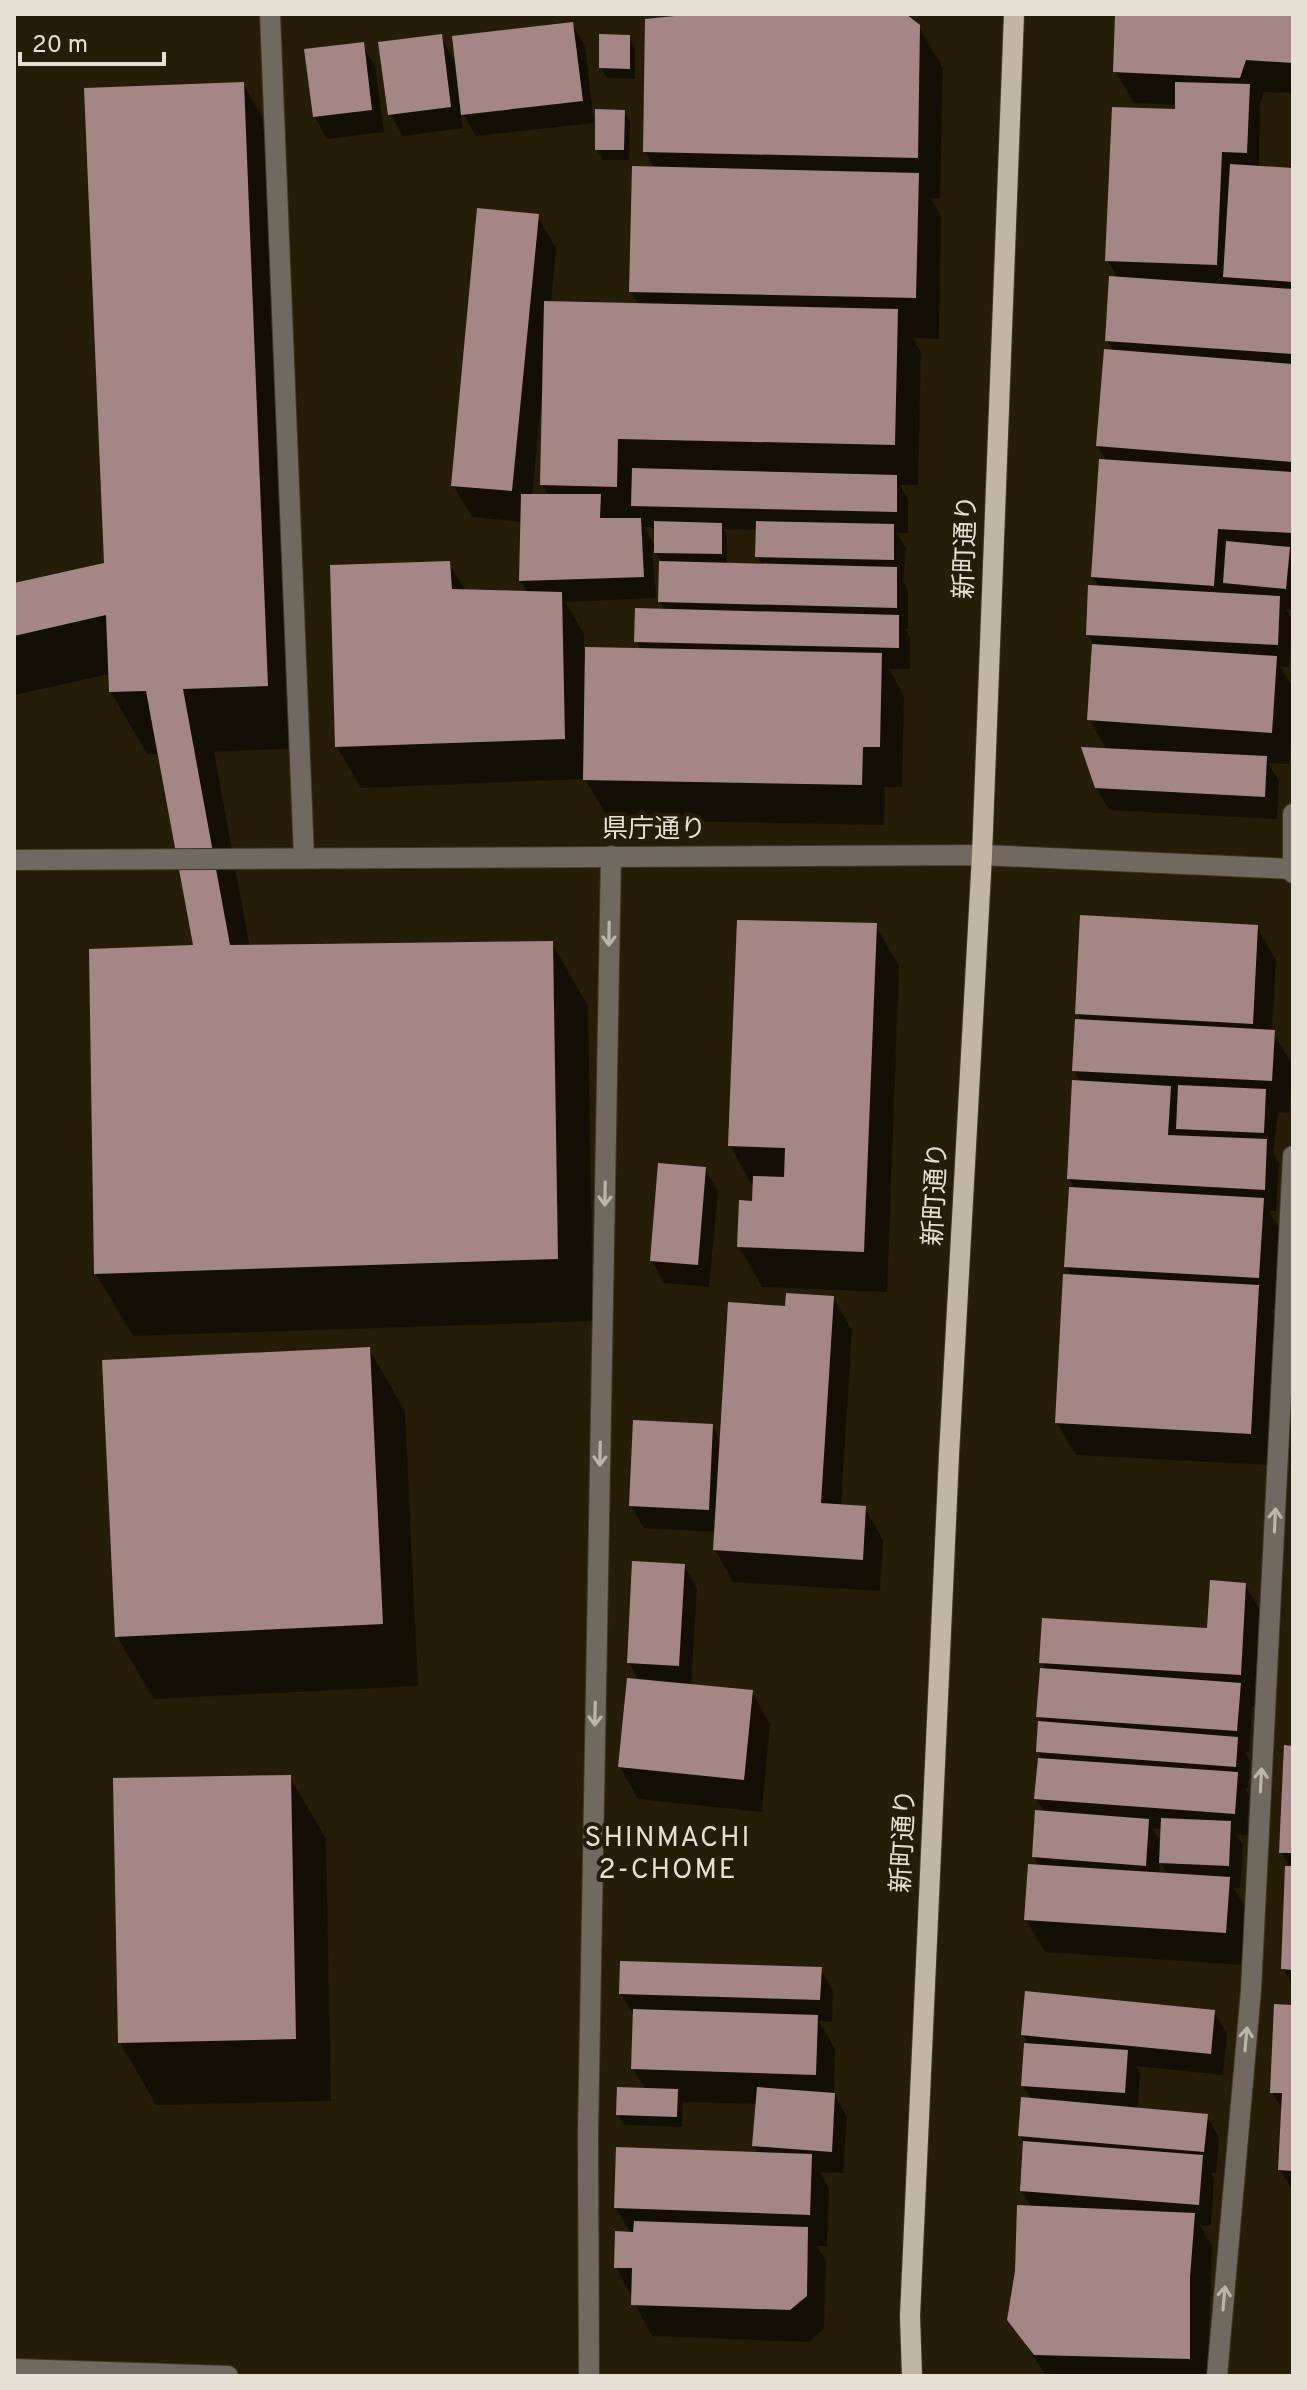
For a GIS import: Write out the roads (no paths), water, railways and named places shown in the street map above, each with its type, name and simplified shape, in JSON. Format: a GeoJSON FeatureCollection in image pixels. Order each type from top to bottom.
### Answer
{"type":"FeatureCollection","features":[{"type":"Feature","properties":{"kind":"main road","name":"新町通り"},"geometry":{"type":"LineString","coordinates":[[912,2376],[911,2300],[948,1470],[982,855],[1014,14]]}},
{"type":"Feature","properties":{"kind":"street"},"geometry":{"type":"LineString","coordinates":[[270,14],[304,858]]}},
{"type":"Feature","properties":{"kind":"street"},"geometry":{"type":"LineString","coordinates":[[1293,814],[1293,870]]}},
{"type":"Feature","properties":{"kind":"street","name":"県庁通り"},"geometry":{"type":"LineString","coordinates":[[14,860],[982,855],[1293,870]]}},
{"type":"Feature","properties":{"kind":"street"},"geometry":{"type":"LineString","coordinates":[[589,2376],[588,2118],[611,856]]}},
{"type":"Feature","properties":{"kind":"street"},"geometry":{"type":"LineString","coordinates":[[1217,2376],[1251,1990],[1293,1156]]}},
{"type":"Feature","properties":{"kind":"street"},"geometry":{"type":"LineString","coordinates":[[14,2369],[228,2376]]}},
{"type":"Feature","properties":{"kind":"district","name":"SHINMACHI 2-CHOME"},"geometry":{"type":"Point","coordinates":[668,1855]}}]}
